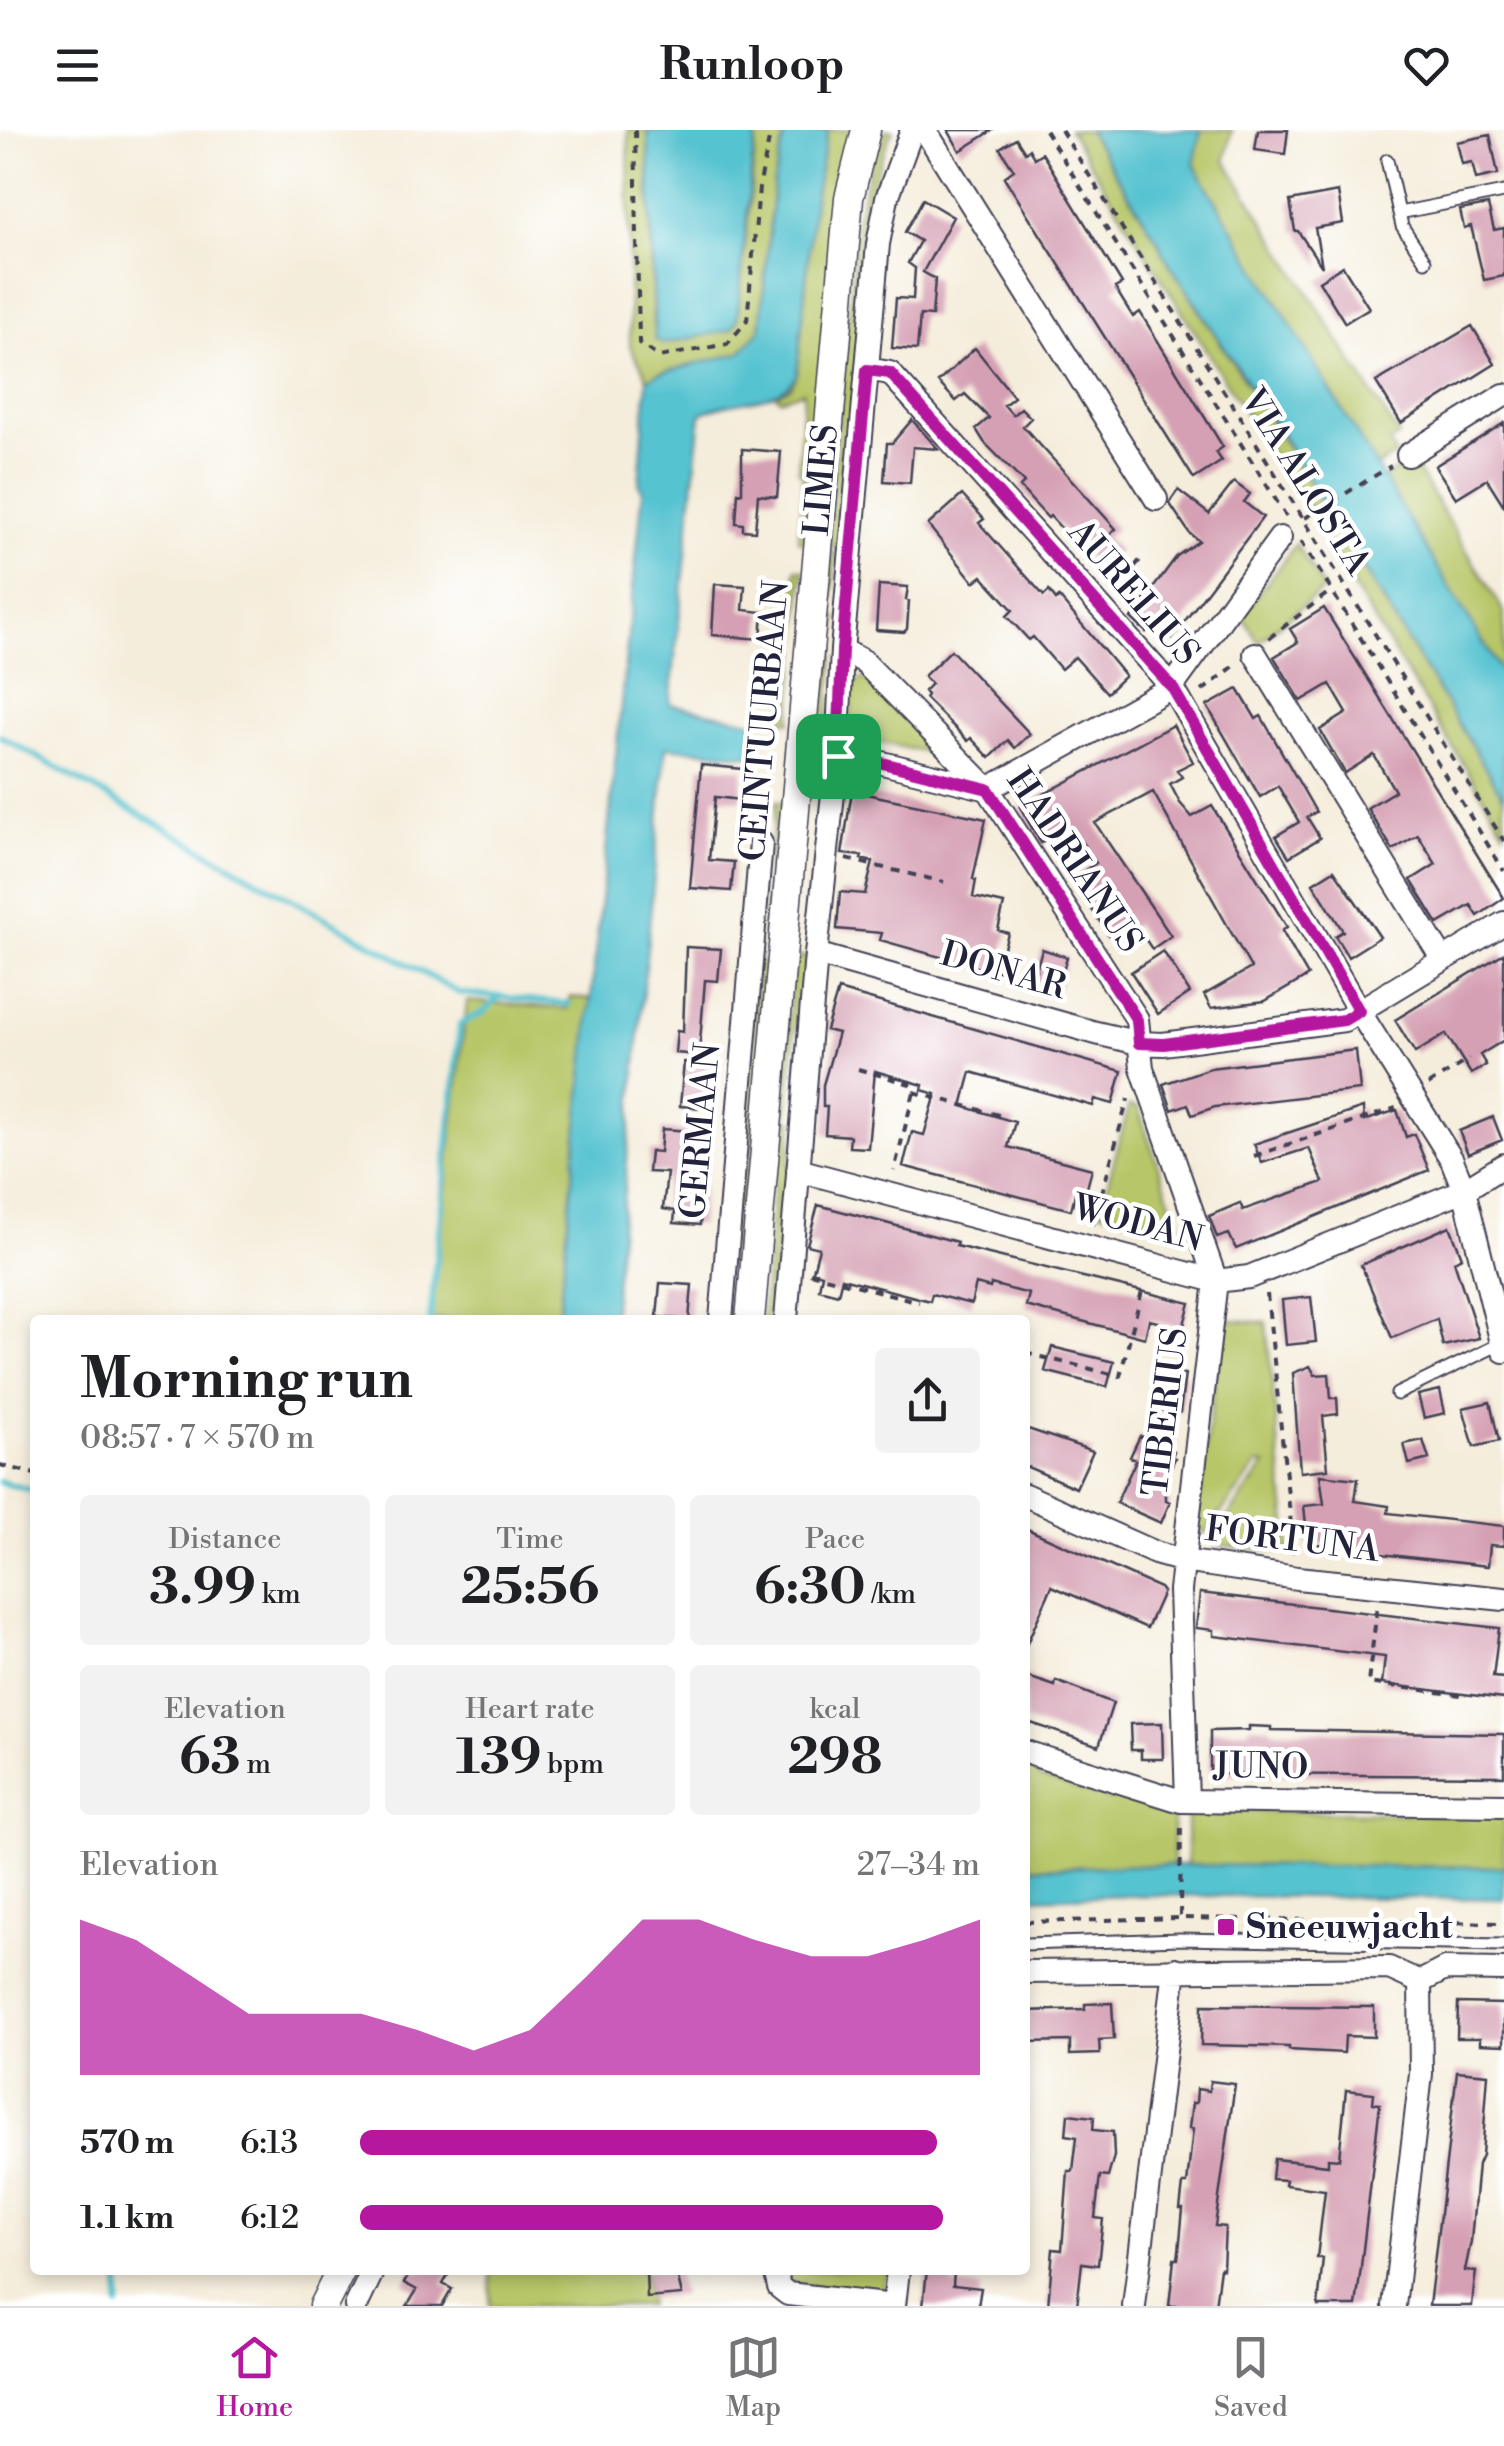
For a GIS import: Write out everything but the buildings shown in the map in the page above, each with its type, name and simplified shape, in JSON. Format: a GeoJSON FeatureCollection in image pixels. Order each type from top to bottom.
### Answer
{"type":"FeatureCollection","features":[{"type":"Feature","properties":{"kind":"street","name":"CEINTUURBAAN"},"geometry":{"type":"LineString","coordinates":[[750,1315],[848,198],[866,130]]}},
{"type":"Feature","properties":{"kind":"street","name":"LIMES"},"geometry":{"type":"LineString","coordinates":[[786,1315],[881,229],[895,171],[912,130]]}},
{"type":"Feature","properties":{"kind":"street"},"geometry":{"type":"LineString","coordinates":[[925,130],[1156,499]]}},
{"type":"Feature","properties":{"kind":"street","name":"AURELIUS"},"geometry":{"type":"LineString","coordinates":[[867,370],[890,373],[1172,687],[1359,1011],[1452,1160],[1464,1190],[1503,1347]]}},
{"type":"Feature","properties":{"kind":"street"},"geometry":{"type":"LineString","coordinates":[[1408,455],[1504,395]]}},
{"type":"Feature","properties":{"kind":"street"},"geometry":{"type":"LineString","coordinates":[[799,754],[862,758],[988,789],[1172,687],[1280,538]]}},
{"type":"Feature","properties":{"kind":"street","name":"HADRIANUS"},"geometry":{"type":"LineString","coordinates":[[842,650],[863,662],[988,789],[1137,1020],[1139,1043]]}},
{"type":"Feature","properties":{"kind":"street"},"geometry":{"type":"LineString","coordinates":[[1255,654],[1443,960]]}},
{"type":"Feature","properties":{"kind":"street","name":"GERMAAN"},"geometry":{"type":"LineString","coordinates":[[721,1315],[760,843]]}},
{"type":"Feature","properties":{"kind":"street","name":"DONAR"},"geometry":{"type":"LineString","coordinates":[[816,954],[1139,1043],[1164,1044],[1344,1020],[1504,922]]}},
{"type":"Feature","properties":{"kind":"street"},"geometry":{"type":"LineString","coordinates":[[751,949],[784,951]]}},
{"type":"Feature","properties":{"kind":"street","name":"TIBERIUS"},"geometry":{"type":"LineString","coordinates":[[1139,1043],[1142,1068],[1216,1281],[1180,1590],[1186,1801]]}},
{"type":"Feature","properties":{"kind":"street","name":"WODAN"},"geometry":{"type":"LineString","coordinates":[[798,1170],[1216,1281],[1264,1270],[1464,1190],[1504,1166]]}},
{"type":"Feature","properties":{"kind":"street","name":"FORTUNA"},"geometry":{"type":"LineString","coordinates":[[1030,1498],[1183,1562],[1297,1578],[1504,1598]]}},
{"type":"Feature","properties":{"kind":"street","name":"JUNO"},"geometry":{"type":"LineString","coordinates":[[1030,1754],[1186,1801],[1504,1805]]}},
{"type":"Feature","properties":{"kind":"street"},"geometry":{"type":"LineString","coordinates":[[1030,1972],[1389,1968],[1420,1982]]}},
{"type":"Feature","properties":{"kind":"street"},"geometry":{"type":"LineString","coordinates":[[1134,2306],[1176,1969]]}},
{"type":"Feature","properties":{"kind":"street"},"geometry":{"type":"LineString","coordinates":[[1420,1982],[1444,1969],[1504,1970]]}},
{"type":"Feature","properties":{"kind":"street"},"geometry":{"type":"LineString","coordinates":[[1394,2306],[1420,2074],[1420,1982]]}},
{"type":"Feature","properties":{"kind":"street"},"geometry":{"type":"LineString","coordinates":[[323,2306],[338,2275]]}},
{"type":"Feature","properties":{"kind":"street"},"geometry":{"type":"LineString","coordinates":[[356,2306],[370,2275]]}},
{"type":"Feature","properties":{"kind":"street"},"geometry":{"type":"LineString","coordinates":[[776,2275],[779,2286],[788,2294],[894,2306],[897,2275]]}},
{"type":"Feature","properties":{"kind":"lane"},"geometry":{"type":"LineString","coordinates":[[1386,160],[1402,226],[1426,261]]}},
{"type":"Feature","properties":{"kind":"lane"},"geometry":{"type":"LineString","coordinates":[[1399,214],[1504,192]]}},
{"type":"Feature","properties":{"kind":"lane"},"geometry":{"type":"LineString","coordinates":[[1397,1394],[1503,1347]]}},
{"type":"Feature","properties":{"kind":"lane"},"geometry":{"type":"LineString","coordinates":[[1030,1944],[1180,1940],[1504,1945]]}},
{"type":"Feature","properties":{"kind":"path"},"geometry":{"type":"LineString","coordinates":[[635,130],[639,344],[659,357],[727,344],[747,321],[760,188],[772,130]]}},
{"type":"Feature","properties":{"kind":"path","name":"VIA ALOSTA"},"geometry":{"type":"LineString","coordinates":[[1045,130],[1504,871]]}},
{"type":"Feature","properties":{"kind":"path","name":"VIA ALOSTA"},"geometry":{"type":"LineString","coordinates":[[1061,130],[1504,841]]}},
{"type":"Feature","properties":{"kind":"path"},"geometry":{"type":"LineString","coordinates":[[1303,519],[1384,470]]}},
{"type":"Feature","properties":{"kind":"path"},"geometry":{"type":"LineString","coordinates":[[1102,609],[1140,560]]}},
{"type":"Feature","properties":{"kind":"path"},"geometry":{"type":"LineString","coordinates":[[1353,626],[1365,618]]}},
{"type":"Feature","properties":{"kind":"path"},"geometry":{"type":"LineString","coordinates":[[1415,728],[1428,720]]}},
{"type":"Feature","properties":{"kind":"path"},"geometry":{"type":"LineString","coordinates":[[827,854],[944,882]]}},
{"type":"Feature","properties":{"kind":"path"},"geometry":{"type":"LineString","coordinates":[[1254,1156],[1413,1098],[1469,1059]]}},
{"type":"Feature","properties":{"kind":"path"},"geometry":{"type":"LineString","coordinates":[[1086,1246],[1131,1086],[1142,1068]]}},
{"type":"Feature","properties":{"kind":"path"},"geometry":{"type":"LineString","coordinates":[[858,1069],[910,1084],[914,1092],[888,1194]]}},
{"type":"Feature","properties":{"kind":"path"},"geometry":{"type":"LineString","coordinates":[[914,1092],[1006,1116]]}},
{"type":"Feature","properties":{"kind":"path"},"geometry":{"type":"LineString","coordinates":[[1030,1354],[1120,1376],[1149,1263]]}},
{"type":"Feature","properties":{"kind":"path"},"geometry":{"type":"LineString","coordinates":[[790,1268],[919,1302]]}},
{"type":"Feature","properties":{"kind":"path"},"geometry":{"type":"LineString","coordinates":[[1264,1270],[1297,1578]]}},
{"type":"Feature","properties":{"kind":"path"},"geometry":{"type":"LineString","coordinates":[[0,1465],[30,1473]]}},
{"type":"Feature","properties":{"kind":"path"},"geometry":{"type":"LineString","coordinates":[[1380,1586],[1368,1683],[1468,1696]]}},
{"type":"Feature","properties":{"kind":"path"},"geometry":{"type":"LineString","coordinates":[[1180,1918],[1181,1842]]}},
{"type":"Feature","properties":{"kind":"path"},"geometry":{"type":"LineString","coordinates":[[1030,1922],[1180,1918],[1504,1923]]}},
{"type":"Feature","properties":{"kind":"green space"},"geometry":{"type":"Polygon","coordinates":[[[628,130],[648,130],[653,326],[663,344],[733,328],[737,321],[757,132],[786,130],[774,181],[760,330],[740,353],[647,380],[630,346],[628,130]]]}},
{"type":"Feature","properties":{"kind":"green space"},"geometry":{"type":"Polygon","coordinates":[[[828,130],[853,130],[837,193],[807,542],[798,541],[804,391],[780,399],[776,395],[790,387],[797,374],[814,198],[828,130]]]}},
{"type":"Feature","properties":{"kind":"green space"},"geometry":{"type":"Polygon","coordinates":[[[885,130],[893,130],[869,198],[861,246],[855,318],[863,319],[837,547],[828,546],[857,217],[871,163],[885,130]]]}},
{"type":"Feature","properties":{"kind":"green space"},"geometry":{"type":"Polygon","coordinates":[[[1069,130],[1088,130],[1321,500],[1310,509],[1297,488],[1293,490],[1069,130]]]}},
{"type":"Feature","properties":{"kind":"green space"},"geometry":{"type":"Polygon","coordinates":[[[1201,130],[1232,130],[1225,160],[1399,436],[1389,443],[1396,455],[1375,467],[1194,165],[1201,130]]]}},
{"type":"Feature","properties":{"kind":"green space"},"geometry":{"type":"Polygon","coordinates":[[[1403,466],[1408,471],[1415,466],[1504,612],[1504,676],[1382,479],[1403,466]]]}},
{"type":"Feature","properties":{"kind":"green space"},"geometry":{"type":"Polygon","coordinates":[[[1343,536],[1504,798],[1504,830],[1328,546],[1343,536]]]}},
{"type":"Feature","properties":{"kind":"green space"},"geometry":{"type":"Polygon","coordinates":[[[1296,544],[1324,589],[1258,642],[1242,615],[1296,544]]]}},
{"type":"Feature","properties":{"kind":"green space"},"geometry":{"type":"Polygon","coordinates":[[[828,552],[836,553],[831,615],[837,617],[827,725],[815,724],[828,552]]]}},
{"type":"Feature","properties":{"kind":"green space"},"geometry":{"type":"Polygon","coordinates":[[[796,569],[804,570],[790,722],[783,721],[796,569]]]}},
{"type":"Feature","properties":{"kind":"green space"},"geometry":{"type":"Polygon","coordinates":[[[868,679],[945,756],[853,737],[849,733],[853,682],[868,679]]]}},
{"type":"Feature","properties":{"kind":"green space"},"geometry":{"type":"Polygon","coordinates":[[[776,801],[783,803],[772,936],[763,935],[776,801]]]}},
{"type":"Feature","properties":{"kind":"green space"},"geometry":{"type":"Polygon","coordinates":[[[794,956],[807,957],[804,994],[798,995],[787,1120],[793,1121],[785,1209],[780,1209],[770,1315],[762,1315],[794,956]]]}},
{"type":"Feature","properties":{"kind":"green space"},"geometry":{"type":"Polygon","coordinates":[[[770,962],[739,1315],[726,1315],[759,963],[770,962]]]}},
{"type":"Feature","properties":{"kind":"green space"},"geometry":{"type":"Polygon","coordinates":[[[570,997],[592,999],[560,1315],[432,1315],[467,1001],[568,1009],[570,997]]]}},
{"type":"Feature","properties":{"kind":"green space"},"geometry":{"type":"Polygon","coordinates":[[[1129,1106],[1138,1108],[1181,1231],[1100,1211],[1129,1106]]]}},
{"type":"Feature","properties":{"kind":"green space"},"geometry":{"type":"Polygon","coordinates":[[[1223,1319],[1266,1323],[1290,1553],[1219,1545],[1211,1539],[1266,1465],[1258,1464],[1205,1534],[1195,1527],[1223,1319]]]}},
{"type":"Feature","properties":{"kind":"green space"},"geometry":{"type":"Polygon","coordinates":[[[1030,1766],[1039,1769],[1039,1777],[1111,1800],[1113,1794],[1160,1809],[1173,1809],[1173,1865],[1030,1868],[1030,1766]]]}},
{"type":"Feature","properties":{"kind":"green space"},"geometry":{"type":"Polygon","coordinates":[[[1187,1810],[1504,1815],[1504,1867],[1187,1866],[1187,1810]]]}},
{"type":"Feature","properties":{"kind":"green space"},"geometry":{"type":"Polygon","coordinates":[[[491,2275],[645,2275],[649,2306],[490,2306],[491,2275]]]}},
{"type":"Feature","properties":{"kind":"green space"},"geometry":{"type":"Polygon","coordinates":[[[786,2275],[887,2275],[883,2289],[872,2295],[790,2283],[786,2275]]]}},
{"type":"Feature","properties":{"kind":"water"},"geometry":{"type":"Polygon","coordinates":[[[648,130],[758,130],[737,321],[731,330],[663,344],[655,339],[648,130]]]}},
{"type":"Feature","properties":{"kind":"water"},"geometry":{"type":"Polygon","coordinates":[[[786,130],[828,130],[814,198],[797,374],[779,392],[767,397],[701,414],[670,704],[755,722],[752,756],[666,747],[612,1315],[559,1315],[643,490],[639,485],[647,380],[740,353],[760,330],[774,181],[786,130]]]}},
{"type":"Feature","properties":{"kind":"water"},"geometry":{"type":"Polygon","coordinates":[[[1088,130],[1201,130],[1194,165],[1504,677],[1504,798],[1282,435],[1162,252],[1088,130]]]}},
{"type":"Feature","properties":{"kind":"water"},"geometry":{"type":"Polygon","coordinates":[[[1504,1867],[1504,1899],[1131,1895],[1030,1898],[1030,1868],[1504,1867]]]}},
{"type":"Feature","properties":{"kind":"waterway"},"geometry":{"type":"LineString","coordinates":[[0,736],[459,993],[569,1004]]}},
{"type":"Feature","properties":{"kind":"waterway"},"geometry":{"type":"LineString","coordinates":[[431,1315],[460,1024],[484,1012],[500,996]]}},
{"type":"Feature","properties":{"kind":"waterway"},"geometry":{"type":"LineString","coordinates":[[0,1482],[30,1490]]}},
{"type":"Feature","properties":{"kind":"waterway"},"geometry":{"type":"LineString","coordinates":[[119,2306],[121,2275]]}},
{"type":"Feature","properties":{"kind":"place","name":"Sneeuwjacht"},"geometry":{"type":"Point","coordinates":[1226,1927]}},
{"type":"Feature","properties":{"kind":"route"},"geometry":{"type":"LineString","coordinates":[[867,370],[890,373],[1172,687],[1359,1011],[1344,1020],[1164,1044],[1139,1043],[1137,1020],[988,789],[862,758],[838,756],[842,650],[867,370]]}}]}
